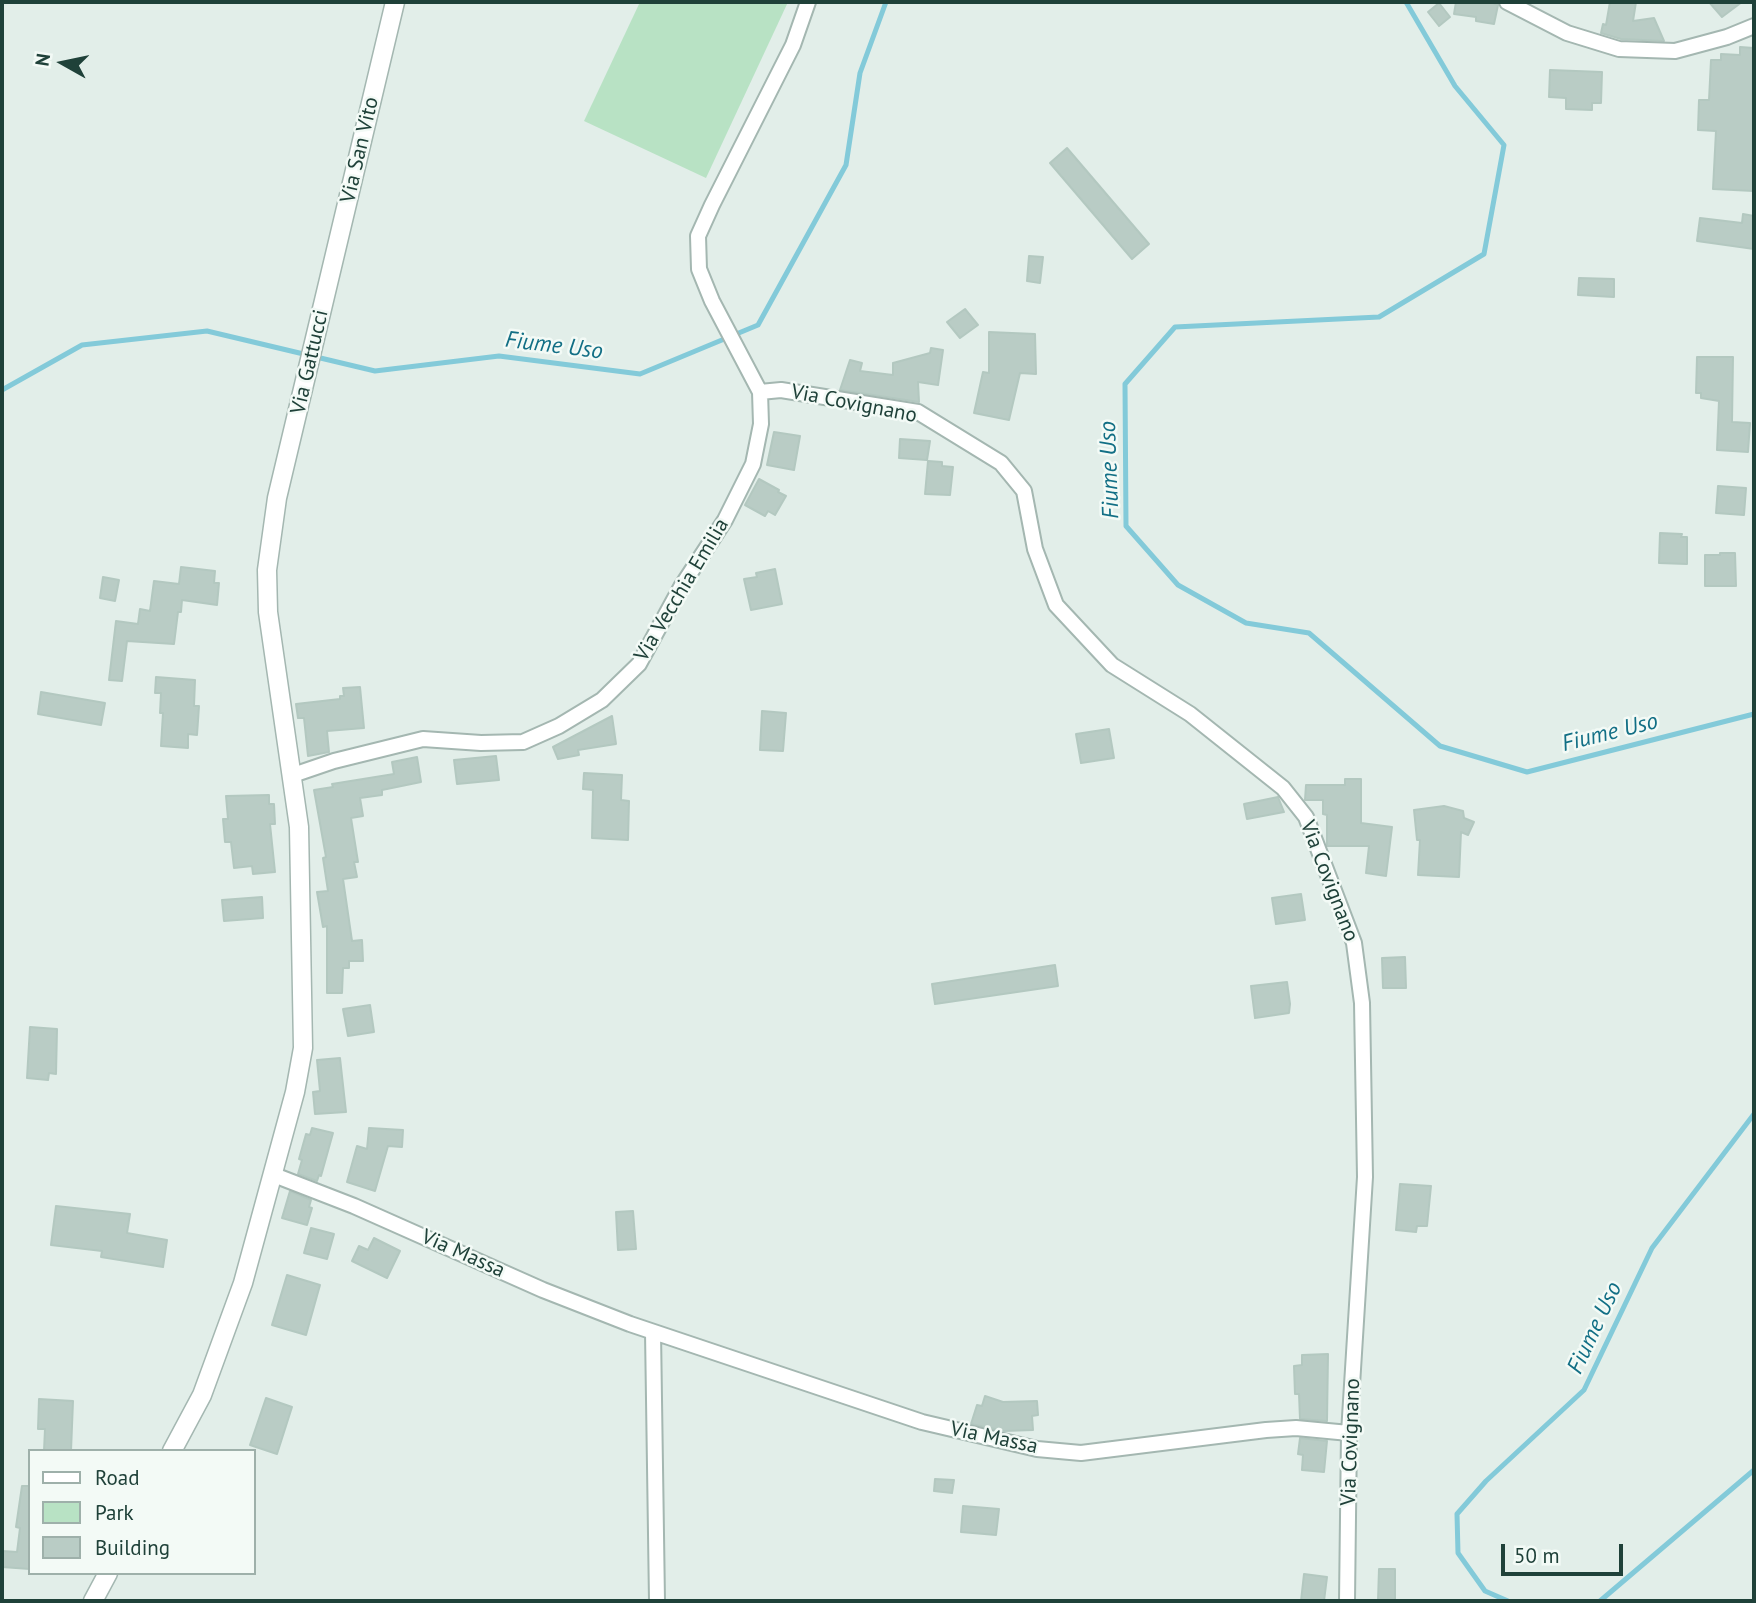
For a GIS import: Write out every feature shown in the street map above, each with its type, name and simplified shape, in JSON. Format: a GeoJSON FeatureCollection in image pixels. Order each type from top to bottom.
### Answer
{"type":"FeatureCollection","features":[{"type":"Feature","properties":{"kind":"street","name":"Via San Vito"},"geometry":{"type":"LineString","coordinates":[[325,298],[395,2]]}},
{"type":"Feature","properties":{"kind":"street","name":"Via Vecchia Emilia"},"geometry":{"type":"LineString","coordinates":[[293,775],[334,761],[423,739],[481,743],[523,742],[559,726],[602,700],[639,664],[681,587],[725,520],[752,464],[761,424],[760,393],[712,302],[699,269],[698,236],[793,46],[808,2]]}},
{"type":"Feature","properties":{"kind":"street"},"geometry":{"type":"LineString","coordinates":[[1507,2],[1567,33],[1619,49],[1675,51],[1727,37],[1754,26]]}},
{"type":"Feature","properties":{"kind":"street","name":"Via Gattucci"},"geometry":{"type":"LineString","coordinates":[[173,1449],[202,1395],[243,1283],[274,1175],[303,1048],[299,827],[268,612],[267,570],[277,498],[325,298]]}},
{"type":"Feature","properties":{"kind":"street","name":"Via Covignano"},"geometry":{"type":"LineString","coordinates":[[760,393],[781,390],[918,412],[1001,463],[1024,491],[1035,549],[1056,605],[1112,665],[1201,722],[1283,788],[1307,817],[1354,943],[1362,1003],[1365,1177],[1349,1433],[1347,1601]]}},
{"type":"Feature","properties":{"kind":"street","name":"Via Massa"},"geometry":{"type":"LineString","coordinates":[[274,1175],[366,1211],[543,1290],[653,1332],[922,1422],[1037,1449],[1081,1453],[1176,1440],[1296,1429],[1349,1433]]}},
{"type":"Feature","properties":{"kind":"street"},"geometry":{"type":"LineString","coordinates":[[653,1332],[657,1601]]}},
{"type":"Feature","properties":{"kind":"street"},"geometry":{"type":"LineString","coordinates":[[93,1601],[107,1575]]}},
{"type":"Feature","properties":{"kind":"green space"},"geometry":{"type":"Polygon","coordinates":[[[640,2],[788,2],[706,178],[584,121],[640,2]]]}},
{"type":"Feature","properties":{"kind":"building"},"geometry":{"type":"Polygon","coordinates":[[[1456,2],[1490,2],[1498,5],[1494,24],[1476,21],[1476,17],[1454,14],[1456,2]]]}},
{"type":"Feature","properties":{"kind":"building"},"geometry":{"type":"Polygon","coordinates":[[[1610,2],[1636,2],[1633,21],[1654,18],[1664,41],[1621,39],[1601,33],[1603,24],[1606,25],[1610,2]]]}},
{"type":"Feature","properties":{"kind":"building"},"geometry":{"type":"Polygon","coordinates":[[[1709,2],[1742,2],[1722,17],[1709,2]]]}},
{"type":"Feature","properties":{"kind":"building"},"geometry":{"type":"Polygon","coordinates":[[[1439,3],[1450,17],[1439,26],[1428,12],[1439,3]]]}},
{"type":"Feature","properties":{"kind":"building"},"geometry":{"type":"Polygon","coordinates":[[[1740,47],[1754,48],[1754,191],[1713,189],[1716,131],[1698,130],[1699,100],[1709,100],[1711,60],[1721,60],[1721,54],[1740,55],[1740,47]]]}},
{"type":"Feature","properties":{"kind":"building"},"geometry":{"type":"Polygon","coordinates":[[[1550,70],[1602,72],[1601,103],[1592,103],[1592,110],[1566,109],[1566,98],[1549,97],[1550,70]]]}},
{"type":"Feature","properties":{"kind":"building"},"geometry":{"type":"Polygon","coordinates":[[[1067,148],[1149,244],[1132,259],[1050,163],[1067,148]]]}},
{"type":"Feature","properties":{"kind":"building"},"geometry":{"type":"Polygon","coordinates":[[[1743,214],[1754,216],[1754,249],[1697,241],[1700,218],[1742,223],[1743,214]]]}},
{"type":"Feature","properties":{"kind":"building"},"geometry":{"type":"Polygon","coordinates":[[[1029,256],[1043,257],[1040,283],[1027,281],[1029,256]]]}},
{"type":"Feature","properties":{"kind":"building"},"geometry":{"type":"Polygon","coordinates":[[[1579,278],[1614,279],[1614,297],[1578,295],[1579,278]]]}},
{"type":"Feature","properties":{"kind":"building"},"geometry":{"type":"Polygon","coordinates":[[[965,309],[978,325],[960,338],[947,322],[965,309]]]}},
{"type":"Feature","properties":{"kind":"building"},"geometry":{"type":"Polygon","coordinates":[[[989,332],[1035,334],[1036,374],[1020,373],[1009,420],[974,413],[983,372],[989,373],[989,332]]]}},
{"type":"Feature","properties":{"kind":"building"},"geometry":{"type":"Polygon","coordinates":[[[931,348],[943,350],[938,385],[918,382],[919,402],[840,390],[850,360],[862,363],[860,371],[893,375],[893,363],[930,353],[931,348]]]}},
{"type":"Feature","properties":{"kind":"building"},"geometry":{"type":"Polygon","coordinates":[[[1697,357],[1733,357],[1732,422],[1750,423],[1748,452],[1717,450],[1719,401],[1701,398],[1701,393],[1696,393],[1697,357]]]}},
{"type":"Feature","properties":{"kind":"building"},"geometry":{"type":"Polygon","coordinates":[[[774,432],[800,436],[794,470],[767,465],[774,432]]]}},
{"type":"Feature","properties":{"kind":"building"},"geometry":{"type":"Polygon","coordinates":[[[900,439],[930,441],[927,460],[899,458],[900,439]]]}},
{"type":"Feature","properties":{"kind":"building"},"geometry":{"type":"Polygon","coordinates":[[[928,461],[942,462],[942,466],[953,467],[950,495],[925,494],[928,461]]]}},
{"type":"Feature","properties":{"kind":"building"},"geometry":{"type":"Polygon","coordinates":[[[759,479],[786,496],[775,515],[768,511],[765,516],[745,505],[759,479]]]}},
{"type":"Feature","properties":{"kind":"building"},"geometry":{"type":"Polygon","coordinates":[[[1718,486],[1746,488],[1744,515],[1716,513],[1718,486]]]}},
{"type":"Feature","properties":{"kind":"building"},"geometry":{"type":"Polygon","coordinates":[[[1660,533],[1682,534],[1681,537],[1687,537],[1687,564],[1659,563],[1660,533]]]}},
{"type":"Feature","properties":{"kind":"building"},"geometry":{"type":"Polygon","coordinates":[[[1735,553],[1736,586],[1705,586],[1705,555],[1735,553]]]}},
{"type":"Feature","properties":{"kind":"building"},"geometry":{"type":"Polygon","coordinates":[[[181,567],[215,571],[214,583],[219,583],[217,605],[182,600],[174,644],[127,641],[122,681],[109,680],[116,621],[138,624],[140,609],[150,611],[154,581],[179,584],[181,567]]]}},
{"type":"Feature","properties":{"kind":"building"},"geometry":{"type":"Polygon","coordinates":[[[775,569],[782,604],[751,610],[744,579],[775,569]]]}},
{"type":"Feature","properties":{"kind":"building"},"geometry":{"type":"Polygon","coordinates":[[[103,577],[119,580],[115,601],[100,598],[103,577]]]}},
{"type":"Feature","properties":{"kind":"building"},"geometry":{"type":"Polygon","coordinates":[[[156,677],[195,680],[194,706],[199,706],[197,735],[188,734],[188,748],[161,746],[163,713],[160,713],[161,693],[155,693],[156,677]]]}},
{"type":"Feature","properties":{"kind":"building"},"geometry":{"type":"Polygon","coordinates":[[[360,687],[364,728],[327,731],[329,752],[308,756],[304,718],[298,718],[296,704],[340,699],[340,696],[344,696],[343,688],[360,687]]]}},
{"type":"Feature","properties":{"kind":"building"},"geometry":{"type":"Polygon","coordinates":[[[41,692],[105,703],[101,725],[38,714],[41,692]]]}},
{"type":"Feature","properties":{"kind":"building"},"geometry":{"type":"Polygon","coordinates":[[[762,711],[786,713],[783,751],[760,750],[762,711]]]}},
{"type":"Feature","properties":{"kind":"building"},"geometry":{"type":"Polygon","coordinates":[[[612,716],[616,744],[578,750],[579,755],[558,759],[553,747],[612,716]]]}},
{"type":"Feature","properties":{"kind":"building"},"geometry":{"type":"Polygon","coordinates":[[[1109,729],[1114,758],[1081,763],[1076,734],[1109,729]]]}},
{"type":"Feature","properties":{"kind":"building"},"geometry":{"type":"Polygon","coordinates":[[[496,756],[499,780],[457,784],[454,760],[496,756]]]}},
{"type":"Feature","properties":{"kind":"building"},"geometry":{"type":"Polygon","coordinates":[[[417,757],[421,782],[382,790],[382,795],[360,798],[363,816],[351,818],[358,862],[354,862],[357,877],[343,879],[352,941],[362,940],[363,961],[349,961],[349,968],[343,968],[342,993],[327,993],[327,926],[323,927],[317,892],[328,891],[323,858],[326,857],[314,790],[333,787],[332,784],[394,774],[392,762],[417,757]]]}},
{"type":"Feature","properties":{"kind":"building"},"geometry":{"type":"Polygon","coordinates":[[[584,773],[622,775],[621,800],[629,801],[628,840],[592,838],[593,790],[583,789],[584,773]]]}},
{"type":"Feature","properties":{"kind":"building"},"geometry":{"type":"Polygon","coordinates":[[[1345,779],[1361,779],[1361,823],[1392,827],[1386,876],[1366,873],[1369,846],[1327,846],[1327,815],[1323,814],[1323,800],[1305,800],[1306,785],[1345,785],[1345,779]]]}},
{"type":"Feature","properties":{"kind":"building"},"geometry":{"type":"Polygon","coordinates":[[[269,795],[269,804],[274,804],[275,824],[270,824],[275,872],[253,874],[252,866],[234,868],[231,842],[225,842],[223,819],[228,819],[226,796],[269,795]]]}},
{"type":"Feature","properties":{"kind":"building"},"geometry":{"type":"Polygon","coordinates":[[[1278,797],[1284,812],[1247,819],[1244,804],[1278,797]]]}},
{"type":"Feature","properties":{"kind":"building"},"geometry":{"type":"Polygon","coordinates":[[[1444,806],[1463,811],[1464,818],[1474,822],[1468,835],[1461,832],[1459,877],[1418,875],[1420,840],[1417,840],[1414,810],[1444,806]]]}},
{"type":"Feature","properties":{"kind":"building"},"geometry":{"type":"Polygon","coordinates":[[[1301,894],[1305,920],[1276,924],[1272,898],[1301,894]]]}},
{"type":"Feature","properties":{"kind":"building"},"geometry":{"type":"Polygon","coordinates":[[[262,897],[263,918],[224,921],[222,900],[262,897]]]}},
{"type":"Feature","properties":{"kind":"building"},"geometry":{"type":"Polygon","coordinates":[[[1405,957],[1406,988],[1383,988],[1382,958],[1405,957]]]}},
{"type":"Feature","properties":{"kind":"building"},"geometry":{"type":"Polygon","coordinates":[[[1055,965],[1058,986],[935,1004],[932,984],[1055,965]]]}},
{"type":"Feature","properties":{"kind":"building"},"geometry":{"type":"Polygon","coordinates":[[[1287,982],[1289,1013],[1255,1018],[1251,986],[1287,982]]]}},
{"type":"Feature","properties":{"kind":"building"},"geometry":{"type":"Polygon","coordinates":[[[370,1005],[374,1032],[348,1036],[343,1009],[370,1005]]]}},
{"type":"Feature","properties":{"kind":"building"},"geometry":{"type":"Polygon","coordinates":[[[30,1027],[57,1029],[56,1074],[49,1073],[48,1080],[27,1078],[30,1027]]]}},
{"type":"Feature","properties":{"kind":"building"},"geometry":{"type":"Polygon","coordinates":[[[340,1058],[346,1112],[315,1114],[313,1092],[320,1091],[317,1060],[340,1058]]]}},
{"type":"Feature","properties":{"kind":"building"},"geometry":{"type":"Polygon","coordinates":[[[312,1128],[333,1133],[321,1176],[319,1175],[317,1181],[298,1174],[306,1134],[310,1135],[312,1128]]]}},
{"type":"Feature","properties":{"kind":"building"},"geometry":{"type":"Polygon","coordinates":[[[369,1128],[403,1130],[402,1147],[388,1146],[375,1191],[347,1182],[357,1146],[367,1149],[369,1128]]]}},
{"type":"Feature","properties":{"kind":"building"},"geometry":{"type":"Polygon","coordinates":[[[1400,1184],[1431,1186],[1427,1226],[1417,1226],[1416,1232],[1396,1230],[1400,1184]]]}},
{"type":"Feature","properties":{"kind":"building"},"geometry":{"type":"Polygon","coordinates":[[[290,1191],[311,1200],[309,1207],[312,1208],[307,1225],[282,1218],[290,1191]]]}},
{"type":"Feature","properties":{"kind":"building"},"geometry":{"type":"Polygon","coordinates":[[[56,1206],[130,1214],[127,1233],[167,1240],[163,1267],[101,1257],[102,1251],[51,1245],[56,1206]]]}},
{"type":"Feature","properties":{"kind":"building"},"geometry":{"type":"Polygon","coordinates":[[[633,1211],[636,1249],[618,1250],[616,1212],[633,1211]]]}},
{"type":"Feature","properties":{"kind":"building"},"geometry":{"type":"Polygon","coordinates":[[[311,1228],[334,1234],[327,1259],[304,1253],[311,1228]]]}},
{"type":"Feature","properties":{"kind":"building"},"geometry":{"type":"Polygon","coordinates":[[[374,1238],[400,1251],[387,1278],[352,1261],[359,1246],[368,1250],[374,1238]]]}},
{"type":"Feature","properties":{"kind":"building"},"geometry":{"type":"Polygon","coordinates":[[[287,1275],[320,1285],[306,1335],[272,1325],[287,1275]]]}},
{"type":"Feature","properties":{"kind":"building"},"geometry":{"type":"Polygon","coordinates":[[[1328,1354],[1327,1421],[1300,1419],[1299,1394],[1295,1394],[1294,1366],[1302,1365],[1302,1355],[1328,1354]]]}},
{"type":"Feature","properties":{"kind":"building"},"geometry":{"type":"Polygon","coordinates":[[[985,1396],[1003,1402],[1037,1401],[1038,1415],[1032,1416],[1033,1430],[1004,1431],[971,1424],[977,1405],[982,1406],[985,1396]]]}},
{"type":"Feature","properties":{"kind":"building"},"geometry":{"type":"Polygon","coordinates":[[[266,1398],[292,1407],[277,1454],[250,1445],[266,1398]]]}},
{"type":"Feature","properties":{"kind":"building"},"geometry":{"type":"Polygon","coordinates":[[[39,1399],[73,1401],[71,1449],[44,1449],[45,1429],[38,1429],[39,1399]]]}},
{"type":"Feature","properties":{"kind":"building"},"geometry":{"type":"Polygon","coordinates":[[[1300,1438],[1327,1441],[1324,1472],[1302,1470],[1303,1455],[1298,1454],[1300,1438]]]}},
{"type":"Feature","properties":{"kind":"building"},"geometry":{"type":"Polygon","coordinates":[[[935,1479],[954,1480],[952,1493],[934,1491],[935,1479]]]}},
{"type":"Feature","properties":{"kind":"building"},"geometry":{"type":"Polygon","coordinates":[[[22,1486],[28,1486],[28,1569],[2,1567],[2,1551],[17,1552],[20,1528],[16,1527],[22,1486]]]}},
{"type":"Feature","properties":{"kind":"building"},"geometry":{"type":"Polygon","coordinates":[[[963,1506],[999,1509],[996,1535],[961,1532],[963,1506]]]}},
{"type":"Feature","properties":{"kind":"building"},"geometry":{"type":"Polygon","coordinates":[[[1379,1569],[1395,1569],[1395,1601],[1378,1601],[1379,1569]]]}},
{"type":"Feature","properties":{"kind":"building"},"geometry":{"type":"Polygon","coordinates":[[[1304,1574],[1327,1577],[1324,1601],[1301,1601],[1304,1574]]]}},
{"type":"Feature","properties":{"kind":"waterway","name":"Fiume Uso"},"geometry":{"type":"LineString","coordinates":[[2,390],[82,345],[207,331],[375,371],[499,356],[640,374],[758,325],[846,165],[860,73],[886,2]]}},
{"type":"Feature","properties":{"kind":"waterway","name":"Fiume Uso"},"geometry":{"type":"LineString","coordinates":[[1406,2],[1455,86],[1504,145],[1484,254],[1379,317],[1175,327],[1125,384],[1126,526],[1178,585],[1246,623],[1309,633],[1440,746],[1527,772],[1754,714]]}},
{"type":"Feature","properties":{"kind":"waterway","name":"Fiume Uso"},"geometry":{"type":"LineString","coordinates":[[1508,1601],[1485,1591],[1458,1553],[1457,1514],[1486,1481],[1584,1390],[1652,1248],[1754,1114]]}},
{"type":"Feature","properties":{"kind":"waterway","name":"Fiume Uso"},"geometry":{"type":"LineString","coordinates":[[1600,1601],[1754,1470]]}}]}
